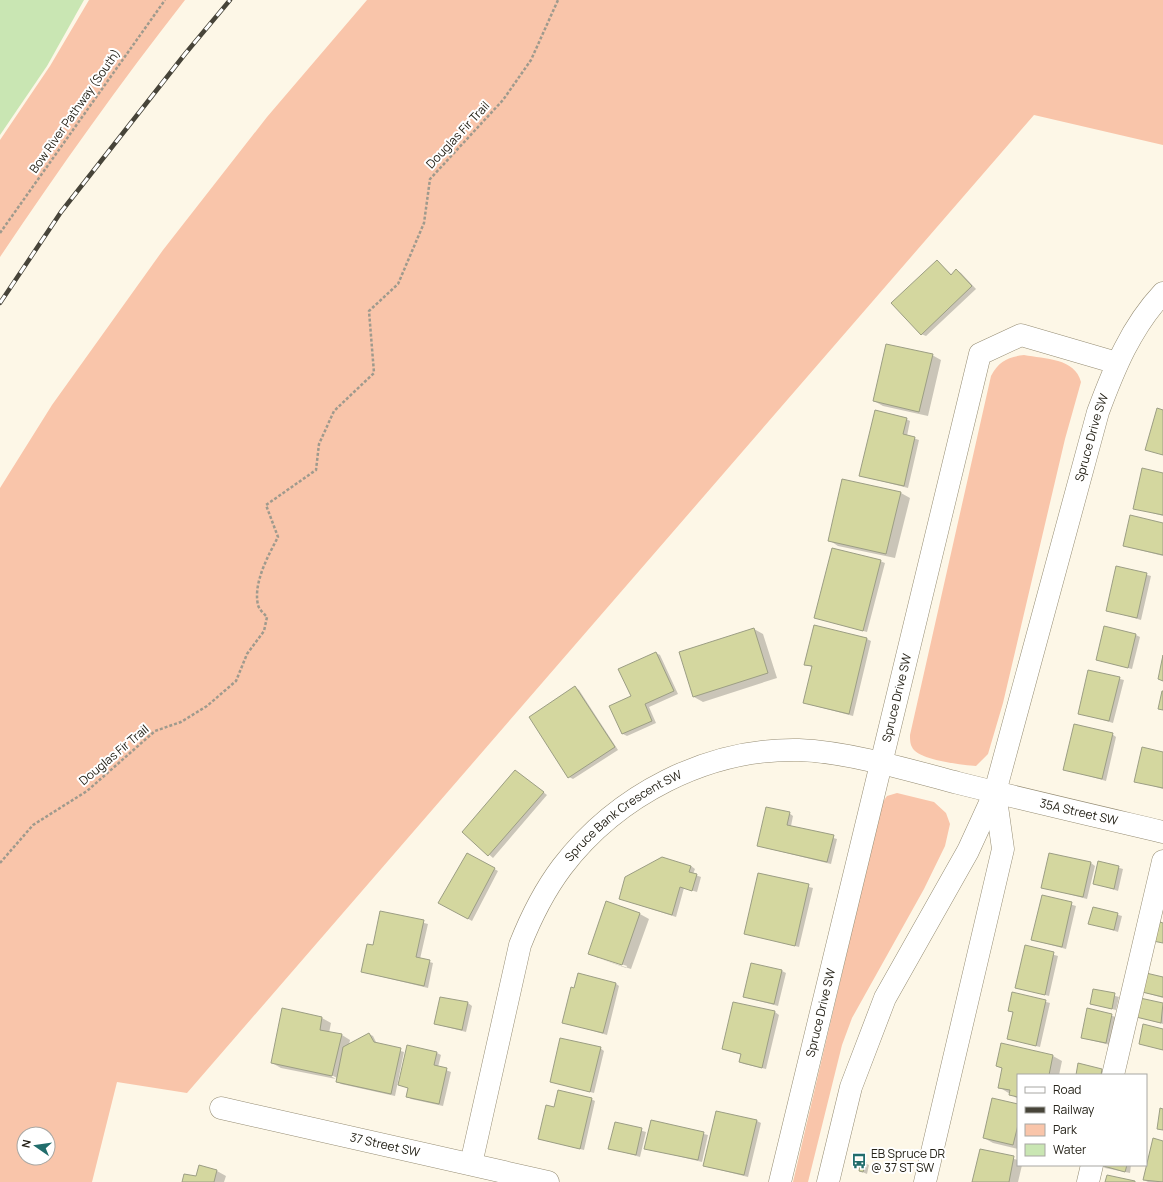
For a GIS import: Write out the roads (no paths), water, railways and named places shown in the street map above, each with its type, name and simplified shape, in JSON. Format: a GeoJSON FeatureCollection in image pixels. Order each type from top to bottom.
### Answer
{"type":"FeatureCollection","features":[{"type":"Feature","properties":{"kind":"street","name":"Spruce Drive SW"},"geometry":{"type":"LineString","coordinates":[[828,1182],[851,1087],[885,998],[968,851],[995,792],[1098,412],[1125,346],[1152,304],[1163,293]]}},
{"type":"Feature","properties":{"kind":"street","name":"Spruce Drive SW"},"geometry":{"type":"LineString","coordinates":[[780,1182],[980,354],[1021,335],[1117,363]]}},
{"type":"Feature","properties":{"kind":"street","name":"Spruce Bank Crescent SW"},"geometry":{"type":"LineString","coordinates":[[471,1164],[520,945],[531,918],[550,886],[581,845],[602,824],[625,806],[656,786],[703,765],[726,758],[751,754],[800,750],[880,763],[995,792]]}},
{"type":"Feature","properties":{"kind":"street","name":"Spruce Drive SW"},"geometry":{"type":"LineString","coordinates":[[925,1182],[1003,850],[995,792]]}},
{"type":"Feature","properties":{"kind":"street","name":"35A Street SW"},"geometry":{"type":"LineString","coordinates":[[995,792],[1163,832]]}},
{"type":"Feature","properties":{"kind":"street"},"geometry":{"type":"LineString","coordinates":[[1113,1074],[1163,861]]}},
{"type":"Feature","properties":{"kind":"street","name":"37 Street SW"},"geometry":{"type":"LineString","coordinates":[[221,1108],[548,1182]]}},
{"type":"Feature","properties":{"kind":"street"},"geometry":{"type":"LineString","coordinates":[[1088,1182],[1092,1166]]}},
{"type":"Feature","properties":{"kind":"water"},"geometry":{"type":"Polygon","coordinates":[[[0,0],[84,0],[47,66],[0,135],[0,0]]]}},
{"type":"Feature","properties":{"kind":"railway"},"geometry":{"type":"LineString","coordinates":[[0,303],[61,212],[185,54],[230,0]]}},
{"type":"Feature","properties":{"kind":"place","name":"EB Spruce DR @ 37 ST SW"},"geometry":{"type":"Point","coordinates":[859,1161]}}]}
